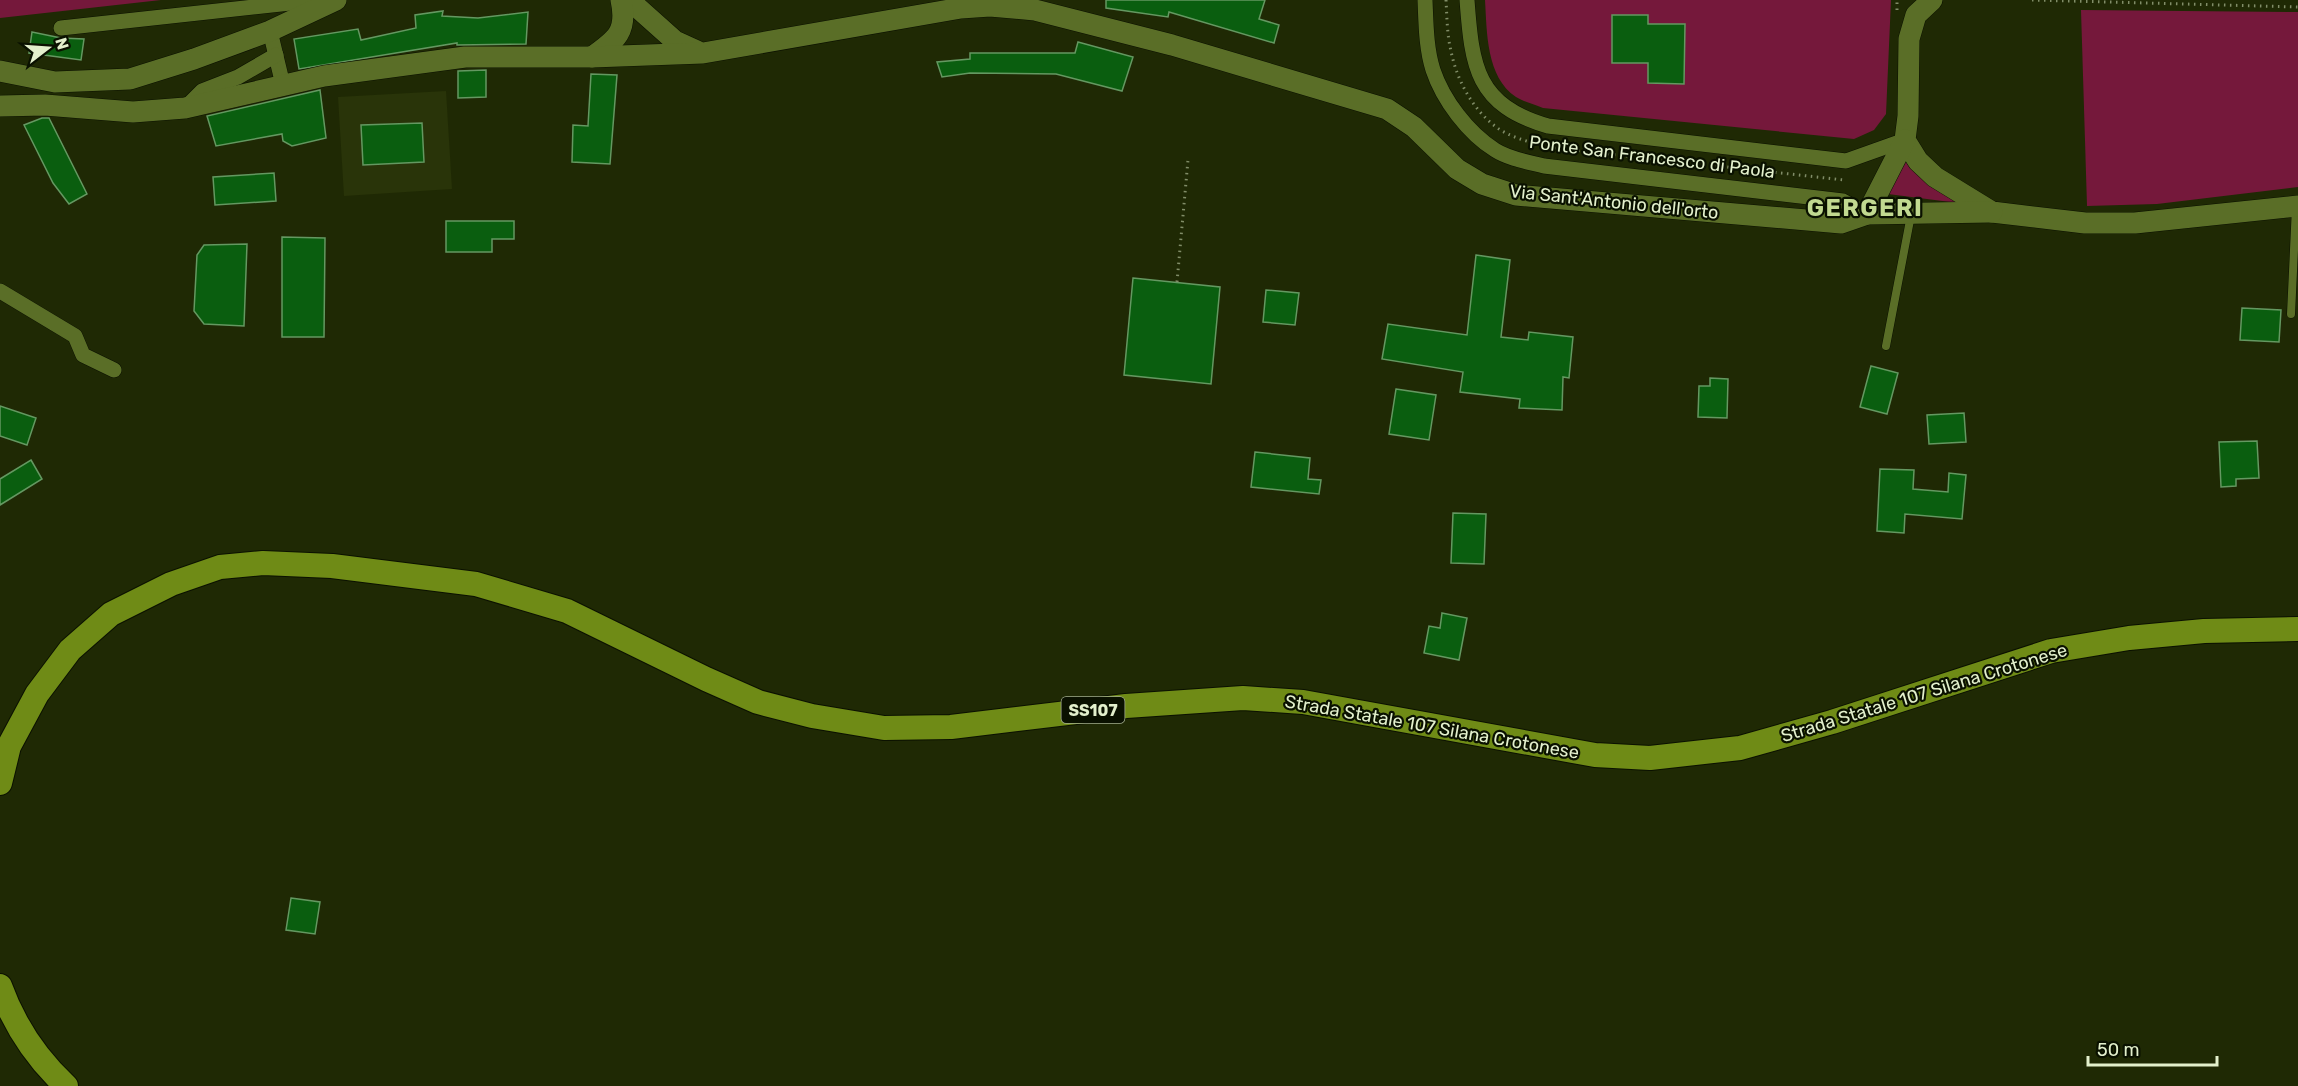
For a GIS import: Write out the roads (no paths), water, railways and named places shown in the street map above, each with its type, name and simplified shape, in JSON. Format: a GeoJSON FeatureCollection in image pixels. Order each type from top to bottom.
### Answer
{"type":"FeatureCollection","features":[{"type":"Feature","properties":{"kind":"main road","name":"Strada Statale 107 Silana Crotonese"},"geometry":{"type":"LineString","coordinates":[[0,783],[9,746],[37,694],[70,650],[111,614],[171,584],[220,567],[263,563],[332,566],[476,584],[567,611],[705,679],[759,702],[812,717],[884,728],[951,727],[1126,706],[1243,698],[1303,702],[1595,755],[1650,758],[1740,748],[1832,722],[2051,651],[2129,638],[2193,632],[2298,629]]}},
{"type":"Feature","properties":{"kind":"main road"},"geometry":{"type":"LineString","coordinates":[[0,987],[10,1013],[33,1049],[66,1086]]}},
{"type":"Feature","properties":{"kind":"street"},"geometry":{"type":"LineString","coordinates":[[61,28],[318,0]]}},
{"type":"Feature","properties":{"kind":"street"},"geometry":{"type":"LineString","coordinates":[[0,71],[55,82],[130,79],[194,59],[270,31],[336,0]]}},
{"type":"Feature","properties":{"kind":"street"},"geometry":{"type":"LineString","coordinates":[[592,57],[613,42],[621,32],[623,21],[621,0]]}},
{"type":"Feature","properties":{"kind":"street"},"geometry":{"type":"LineString","coordinates":[[629,0],[675,41],[704,53]]}},
{"type":"Feature","properties":{"kind":"street","name":"Ponte San Francesco di Paola"},"geometry":{"type":"LineString","coordinates":[[1425,0],[1428,50],[1433,70],[1458,115],[1496,150],[1516,159],[1555,167],[1843,201],[1867,214]]}},
{"type":"Feature","properties":{"kind":"street","name":"Ponte San Francesco di Paola"},"geometry":{"type":"LineString","coordinates":[[1467,0],[1470,47],[1477,71],[1489,91],[1505,107],[1527,120],[1548,126],[1846,161],[1905,140]]}},
{"type":"Feature","properties":{"kind":"street"},"geometry":{"type":"LineString","coordinates":[[1867,214],[1905,140],[1908,116],[1909,39],[1916,15],[1932,0]]}},
{"type":"Feature","properties":{"kind":"street","name":"Via Sant'Antonio dell'orto"},"geometry":{"type":"LineString","coordinates":[[0,106],[45,105],[133,112],[185,108],[324,76],[465,57],[592,57],[704,53],[966,4],[1035,9],[1172,45],[1387,109],[1414,127],[1457,169],[1482,184],[1516,195],[1841,223],[1867,214],[1992,212],[2085,223],[2135,223],[2297,206]]}},
{"type":"Feature","properties":{"kind":"street"},"geometry":{"type":"LineString","coordinates":[[270,31],[283,85]]}},
{"type":"Feature","properties":{"kind":"street"},"geometry":{"type":"LineString","coordinates":[[185,108],[202,91],[238,76],[276,55]]}},
{"type":"Feature","properties":{"kind":"street"},"geometry":{"type":"LineString","coordinates":[[1905,140],[1918,161],[1935,177],[1992,212]]}},
{"type":"Feature","properties":{"kind":"street"},"geometry":{"type":"LineString","coordinates":[[0,291],[75,336],[83,356],[114,370]]}},
{"type":"Feature","properties":{"kind":"lane"},"geometry":{"type":"LineString","coordinates":[[2291,314],[2297,206]]}},
{"type":"Feature","properties":{"kind":"lane"},"geometry":{"type":"LineString","coordinates":[[1886,346],[1912,213]]}},
{"type":"Feature","properties":{"kind":"district","name":"GERGERI"},"geometry":{"type":"Point","coordinates":[1865,208]}}]}
